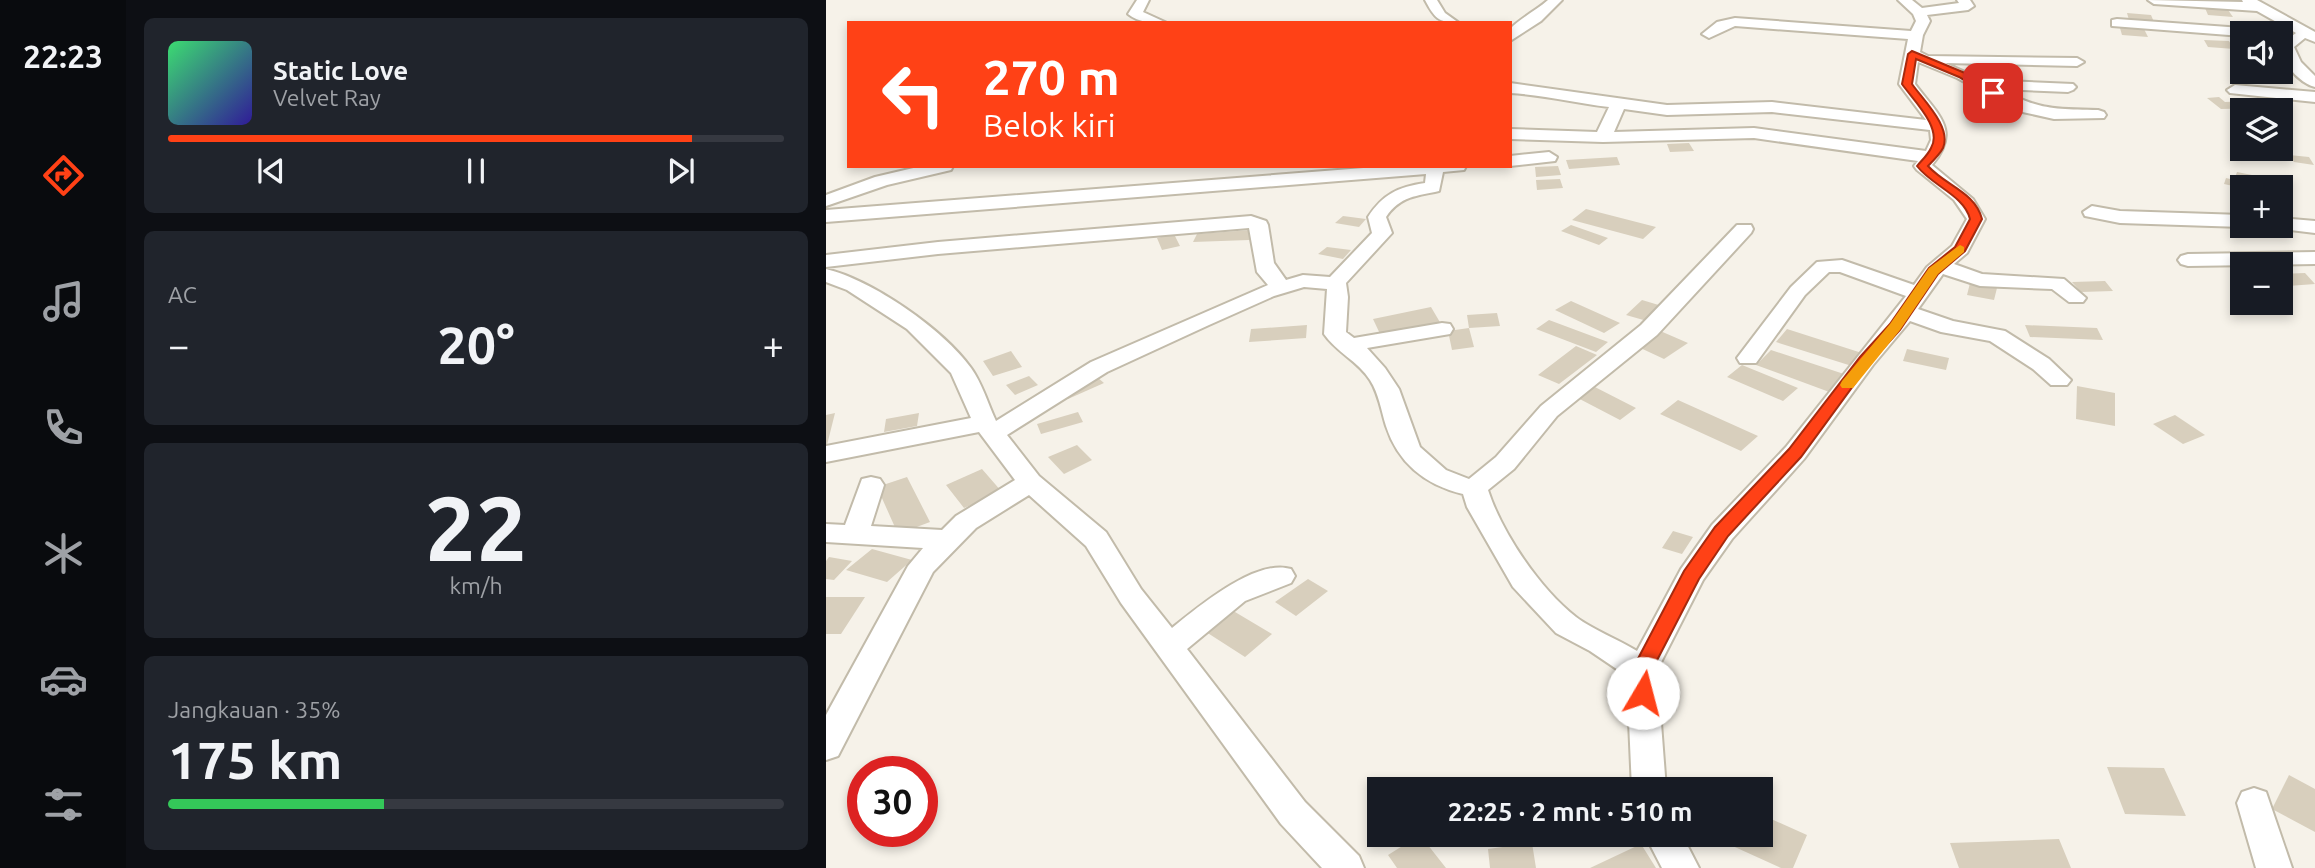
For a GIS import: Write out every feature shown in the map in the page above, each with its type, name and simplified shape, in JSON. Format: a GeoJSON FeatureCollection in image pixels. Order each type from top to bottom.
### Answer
{"type":"FeatureCollection","features":[{"type":"Feature","properties":{"kind":"street"},"geometry":{"type":"LineString","coordinates":[[1143,0],[1135,15],[1154,21]]}},
{"type":"Feature","properties":{"kind":"street"},"geometry":{"type":"LineString","coordinates":[[1431,0],[1440,16],[1449,21]]}},
{"type":"Feature","properties":{"kind":"street"},"geometry":{"type":"LineString","coordinates":[[1512,35],[1556,0]]}},
{"type":"Feature","properties":{"kind":"street"},"geometry":{"type":"LineString","coordinates":[[1648,777],[1642,670],[1691,576],[1721,531],[1795,453],[1940,266],[1960,249],[1976,219],[1973,208],[1966,200],[1931,176],[1923,166],[1938,147],[1939,136],[1936,126],[1907,84],[1917,40],[1904,0]]}},
{"type":"Feature","properties":{"kind":"street"},"geometry":{"type":"LineString","coordinates":[[1917,40],[1968,6],[1963,0]]}},
{"type":"Feature","properties":{"kind":"street"},"geometry":{"type":"LineString","coordinates":[[2154,0],[2252,4],[2309,37]]}},
{"type":"Feature","properties":{"kind":"street"},"geometry":{"type":"LineString","coordinates":[[1709,34],[1722,25],[1749,22],[1917,40],[2077,62]]}},
{"type":"Feature","properties":{"kind":"street"},"geometry":{"type":"LineString","coordinates":[[2117,23],[2230,31]]}},
{"type":"Feature","properties":{"kind":"street"},"geometry":{"type":"LineString","coordinates":[[2309,37],[2287,46],[2290,59],[2299,71],[2315,83]]}},
{"type":"Feature","properties":{"kind":"street"},"geometry":{"type":"LineString","coordinates":[[1917,40],[1975,83],[2024,108],[2054,114],[2098,115]]}},
{"type":"Feature","properties":{"kind":"street"},"geometry":{"type":"LineString","coordinates":[[1975,83],[2068,87]]}},
{"type":"Feature","properties":{"kind":"street"},"geometry":{"type":"LineString","coordinates":[[1512,88],[1546,90],[1550,106],[1533,135]]}},
{"type":"Feature","properties":{"kind":"street"},"geometry":{"type":"LineString","coordinates":[[2235,90],[2315,97]]}},
{"type":"Feature","properties":{"kind":"street"},"geometry":{"type":"LineString","coordinates":[[1550,106],[1619,104],[1667,110],[1772,107],[1936,126]]}},
{"type":"Feature","properties":{"kind":"street"},"geometry":{"type":"LineString","coordinates":[[1603,137],[1619,104]]}},
{"type":"Feature","properties":{"kind":"street"},"geometry":{"type":"LineString","coordinates":[[1512,134],[1603,137],[1754,133],[1929,157]]}},
{"type":"Feature","properties":{"kind":"street"},"geometry":{"type":"LineString","coordinates":[[1512,161],[1549,157]]}},
{"type":"Feature","properties":{"kind":"street"},"geometry":{"type":"LineString","coordinates":[[826,201],[881,181],[936,168]]}},
{"type":"Feature","properties":{"kind":"street"},"geometry":{"type":"LineString","coordinates":[[826,216],[1258,174],[1410,168]]}},
{"type":"Feature","properties":{"kind":"street"},"geometry":{"type":"LineString","coordinates":[[1435,168],[1433,187],[1400,193],[1387,200],[1377,217],[1382,233],[1374,244],[1343,270],[1336,283],[1338,296],[1335,334],[1374,366],[1389,391],[1399,430],[1415,458],[1432,475],[1455,485],[1474,488],[1505,463],[1549,411],[1649,330],[1744,229]]}},
{"type":"Feature","properties":{"kind":"street"},"geometry":{"type":"LineString","coordinates":[[2092,212],[2120,217],[2230,221]]}},
{"type":"Feature","properties":{"kind":"street"},"geometry":{"type":"LineString","coordinates":[[826,261],[938,248],[1251,222],[1259,225],[1267,272],[1281,287]]}},
{"type":"Feature","properties":{"kind":"street"},"geometry":{"type":"LineString","coordinates":[[2293,225],[2315,227]]}},
{"type":"Feature","properties":{"kind":"street"},"geometry":{"type":"LineString","coordinates":[[2188,260],[2315,258]]}},
{"type":"Feature","properties":{"kind":"street"},"geometry":{"type":"LineString","coordinates":[[1748,358],[1798,291],[1824,266],[1842,266],[1912,303],[1949,327],[1997,336],[2041,364],[2059,380]]}},
{"type":"Feature","properties":{"kind":"street"},"geometry":{"type":"LineString","coordinates":[[1940,266],[1980,280],[2057,283],[2076,298]]}},
{"type":"Feature","properties":{"kind":"street"},"geometry":{"type":"LineString","coordinates":[[826,275],[854,286],[915,324],[961,370],[989,428],[1030,482],[1096,539],[1131,596],[1293,813],[1346,868]]}},
{"type":"Feature","properties":{"kind":"street"},"geometry":{"type":"LineString","coordinates":[[826,454],[989,428],[1100,367],[1201,320],[1281,287],[1303,281],[1336,283]]}},
{"type":"Feature","properties":{"kind":"street"},"geometry":{"type":"LineString","coordinates":[[1349,345],[1442,329]]}},
{"type":"Feature","properties":{"kind":"street"},"geometry":{"type":"LineString","coordinates":[[826,746],[922,566],[966,522],[1030,482]]}},
{"type":"Feature","properties":{"kind":"street"},"geometry":{"type":"LineString","coordinates":[[855,534],[871,485]]}},
{"type":"Feature","properties":{"kind":"street"},"geometry":{"type":"LineString","coordinates":[[1474,488],[1480,508],[1523,580],[1566,625],[1601,643],[1642,670]]}},
{"type":"Feature","properties":{"kind":"street"},"geometry":{"type":"LineString","coordinates":[[826,533],[948,540]]}},
{"type":"Feature","properties":{"kind":"street"},"geometry":{"type":"LineString","coordinates":[[1169,648],[1235,594],[1281,576]]}},
{"type":"Feature","properties":{"kind":"street"},"geometry":{"type":"LineString","coordinates":[[2254,803],[2274,868]]}},
{"type":"Feature","properties":{"kind":"street"},"geometry":{"type":"LineString","coordinates":[[1670,847],[1681,868]]}},
{"type":"Feature","properties":{"kind":"building"},"geometry":{"type":"Polygon","coordinates":[[[2205,8],[2228,10],[2233,17],[2208,15],[2205,8]]]}},
{"type":"Feature","properties":{"kind":"building"},"geometry":{"type":"Polygon","coordinates":[[[2127,13],[2151,15],[2154,22],[2129,20],[2127,13]]]}},
{"type":"Feature","properties":{"kind":"building"},"geometry":{"type":"Polygon","coordinates":[[[2120,28],[2144,29],[2148,37],[2122,35],[2120,28]]]}},
{"type":"Feature","properties":{"kind":"building"},"geometry":{"type":"Polygon","coordinates":[[[2204,40],[2230,43],[2230,49],[2208,47],[2204,40]]]}},
{"type":"Feature","properties":{"kind":"building"},"geometry":{"type":"Polygon","coordinates":[[[2219,97],[2225,102],[2230,102],[2230,109],[2221,109],[2207,98],[2219,97]]]}},
{"type":"Feature","properties":{"kind":"building"},"geometry":{"type":"Polygon","coordinates":[[[1689,143],[1694,151],[1670,152],[1667,144],[1689,143]]]}},
{"type":"Feature","properties":{"kind":"building"},"geometry":{"type":"Polygon","coordinates":[[[2293,155],[2309,157],[2314,165],[2294,162],[2293,155]]]}},
{"type":"Feature","properties":{"kind":"building"},"geometry":{"type":"Polygon","coordinates":[[[1617,157],[1620,165],[1569,169],[1566,160],[1617,157]]]}},
{"type":"Feature","properties":{"kind":"building"},"geometry":{"type":"Polygon","coordinates":[[[1558,166],[1561,175],[1536,177],[1535,167],[1558,166]]]}},
{"type":"Feature","properties":{"kind":"building"},"geometry":{"type":"Polygon","coordinates":[[[2226,178],[2230,179],[2230,185],[2224,184],[2226,178]]]}},
{"type":"Feature","properties":{"kind":"building"},"geometry":{"type":"Polygon","coordinates":[[[1560,179],[1563,188],[1537,190],[1536,180],[1560,179]]]}},
{"type":"Feature","properties":{"kind":"building"},"geometry":{"type":"Polygon","coordinates":[[[1586,209],[1656,227],[1643,239],[1572,220],[1586,209]]]}},
{"type":"Feature","properties":{"kind":"building"},"geometry":{"type":"Polygon","coordinates":[[[1343,216],[1366,219],[1359,227],[1335,223],[1343,216]]]}},
{"type":"Feature","properties":{"kind":"building"},"geometry":{"type":"Polygon","coordinates":[[[1571,225],[1608,238],[1599,245],[1561,231],[1571,225]]]}},
{"type":"Feature","properties":{"kind":"building"},"geometry":{"type":"Polygon","coordinates":[[[1251,230],[1249,240],[1193,242],[1197,234],[1251,230]]]}},
{"type":"Feature","properties":{"kind":"building"},"geometry":{"type":"Polygon","coordinates":[[[1174,234],[1180,246],[1162,250],[1157,238],[1174,234]]]}},
{"type":"Feature","properties":{"kind":"building"},"geometry":{"type":"Polygon","coordinates":[[[1327,247],[1351,250],[1343,259],[1318,254],[1327,247]]]}},
{"type":"Feature","properties":{"kind":"building"},"geometry":{"type":"Polygon","coordinates":[[[2293,273],[2305,273],[2315,284],[2293,286],[2293,273]]]}},
{"type":"Feature","properties":{"kind":"building"},"geometry":{"type":"Polygon","coordinates":[[[2105,281],[2113,291],[2081,292],[2072,282],[2105,281]]]}},
{"type":"Feature","properties":{"kind":"building"},"geometry":{"type":"Polygon","coordinates":[[[1970,283],[1997,288],[1994,300],[1967,295],[1970,283]]]}},
{"type":"Feature","properties":{"kind":"building"},"geometry":{"type":"Polygon","coordinates":[[[1642,300],[1662,306],[1647,321],[1626,315],[1642,300]]]}},
{"type":"Feature","properties":{"kind":"building"},"geometry":{"type":"Polygon","coordinates":[[[1571,301],[1620,323],[1604,333],[1555,310],[1571,301]]]}},
{"type":"Feature","properties":{"kind":"building"},"geometry":{"type":"Polygon","coordinates":[[[1431,307],[1441,324],[1381,336],[1373,319],[1431,307]]]}},
{"type":"Feature","properties":{"kind":"building"},"geometry":{"type":"Polygon","coordinates":[[[1497,313],[1500,326],[1469,328],[1467,315],[1497,313]]]}},
{"type":"Feature","properties":{"kind":"building"},"geometry":{"type":"Polygon","coordinates":[[[1549,320],[1608,342],[1596,352],[1536,329],[1549,320]]]}},
{"type":"Feature","properties":{"kind":"building"},"geometry":{"type":"Polygon","coordinates":[[[1307,325],[1306,338],[1249,342],[1251,329],[1307,325]]]}},
{"type":"Feature","properties":{"kind":"building"},"geometry":{"type":"Polygon","coordinates":[[[2025,325],[2097,328],[2103,340],[2030,337],[2025,325]]]}},
{"type":"Feature","properties":{"kind":"building"},"geometry":{"type":"Polygon","coordinates":[[[1469,328],[1474,347],[1452,350],[1448,331],[1469,328]]]}},
{"type":"Feature","properties":{"kind":"building"},"geometry":{"type":"Polygon","coordinates":[[[1787,329],[1865,354],[1855,367],[1776,342],[1787,329]]]}},
{"type":"Feature","properties":{"kind":"building"},"geometry":{"type":"Polygon","coordinates":[[[1658,330],[1688,343],[1664,359],[1634,345],[1658,330]]]}},
{"type":"Feature","properties":{"kind":"building"},"geometry":{"type":"Polygon","coordinates":[[[1576,346],[1597,355],[1559,384],[1538,375],[1576,346]]]}},
{"type":"Feature","properties":{"kind":"building"},"geometry":{"type":"Polygon","coordinates":[[[1907,349],[1949,358],[1946,370],[1903,361],[1907,349]]]}},
{"type":"Feature","properties":{"kind":"building"},"geometry":{"type":"Polygon","coordinates":[[[1771,350],[1847,375],[1832,393],[1756,365],[1771,350]]]}},
{"type":"Feature","properties":{"kind":"building"},"geometry":{"type":"Polygon","coordinates":[[[1011,351],[1022,367],[993,376],[983,361],[1011,351]]]}},
{"type":"Feature","properties":{"kind":"building"},"geometry":{"type":"Polygon","coordinates":[[[1742,365],[1798,388],[1783,401],[1727,377],[1742,365]]]}},
{"type":"Feature","properties":{"kind":"building"},"geometry":{"type":"Polygon","coordinates":[[[1029,376],[1038,385],[1015,395],[1006,385],[1029,376]]]}},
{"type":"Feature","properties":{"kind":"building"},"geometry":{"type":"Polygon","coordinates":[[[1097,377],[1104,383],[1068,399],[1060,393],[1097,377]]]}},
{"type":"Feature","properties":{"kind":"building"},"geometry":{"type":"Polygon","coordinates":[[[1589,384],[1636,408],[1620,420],[1572,395],[1589,384]]]}},
{"type":"Feature","properties":{"kind":"building"},"geometry":{"type":"Polygon","coordinates":[[[2077,386],[2115,393],[2115,426],[2076,419],[2077,386]]]}},
{"type":"Feature","properties":{"kind":"building"},"geometry":{"type":"Polygon","coordinates":[[[1678,400],[1758,436],[1741,451],[1660,414],[1678,400]]]}},
{"type":"Feature","properties":{"kind":"building"},"geometry":{"type":"Polygon","coordinates":[[[1078,412],[1083,422],[1041,434],[1037,424],[1078,412]]]}},
{"type":"Feature","properties":{"kind":"building"},"geometry":{"type":"Polygon","coordinates":[[[835,413],[827,445],[826,445],[826,415],[835,413]]]}},
{"type":"Feature","properties":{"kind":"building"},"geometry":{"type":"Polygon","coordinates":[[[919,413],[917,426],[884,432],[886,419],[919,413]]]}},
{"type":"Feature","properties":{"kind":"building"},"geometry":{"type":"Polygon","coordinates":[[[2175,415],[2205,435],[2183,444],[2153,424],[2175,415]]]}},
{"type":"Feature","properties":{"kind":"building"},"geometry":{"type":"Polygon","coordinates":[[[1077,445],[1092,460],[1064,474],[1048,457],[1077,445]]]}},
{"type":"Feature","properties":{"kind":"building"},"geometry":{"type":"Polygon","coordinates":[[[982,469],[1002,492],[964,508],[946,485],[982,469]]]}},
{"type":"Feature","properties":{"kind":"building"},"geometry":{"type":"Polygon","coordinates":[[[907,477],[930,522],[898,534],[877,487],[907,477]]]}},
{"type":"Feature","properties":{"kind":"building"},"geometry":{"type":"Polygon","coordinates":[[[1673,531],[1693,537],[1682,554],[1662,548],[1673,531]]]}},
{"type":"Feature","properties":{"kind":"building"},"geometry":{"type":"Polygon","coordinates":[[[872,549],[912,560],[887,582],[846,570],[872,549]]]}},
{"type":"Feature","properties":{"kind":"building"},"geometry":{"type":"Polygon","coordinates":[[[829,557],[852,561],[834,580],[826,579],[826,561],[829,557]]]}},
{"type":"Feature","properties":{"kind":"building"},"geometry":{"type":"Polygon","coordinates":[[[1308,579],[1328,591],[1296,616],[1275,602],[1308,579]]]}},
{"type":"Feature","properties":{"kind":"building"},"geometry":{"type":"Polygon","coordinates":[[[826,597],[865,597],[841,634],[826,634],[826,597]]]}},
{"type":"Feature","properties":{"kind":"building"},"geometry":{"type":"Polygon","coordinates":[[[1230,609],[1272,634],[1245,657],[1203,630],[1230,609]]]}},
{"type":"Feature","properties":{"kind":"building"},"geometry":{"type":"Polygon","coordinates":[[[2107,767],[2164,768],[2186,816],[2125,814],[2107,767]]]}},
{"type":"Feature","properties":{"kind":"building"},"geometry":{"type":"Polygon","coordinates":[[[2289,775],[2315,789],[2315,832],[2272,809],[2289,775]]]}},
{"type":"Feature","properties":{"kind":"building"},"geometry":{"type":"Polygon","coordinates":[[[1773,820],[1807,835],[1793,868],[1781,868],[1735,847],[1773,847],[1773,820]]]}},
{"type":"Feature","properties":{"kind":"building"},"geometry":{"type":"Polygon","coordinates":[[[2059,839],[2071,868],[1959,868],[1950,843],[2059,839]]]}},
{"type":"Feature","properties":{"kind":"building"},"geometry":{"type":"Polygon","coordinates":[[[1401,847],[1429,847],[1446,868],[1397,868],[1388,855],[1401,847]]]}},
{"type":"Feature","properties":{"kind":"building"},"geometry":{"type":"Polygon","coordinates":[[[1533,847],[1536,868],[1490,868],[1488,849],[1533,847]]]}},
{"type":"Feature","properties":{"kind":"building"},"geometry":{"type":"Polygon","coordinates":[[[1635,847],[1643,847],[1656,868],[1590,868],[1635,847]]]}},
{"type":"Feature","properties":{"kind":"slow traffic"},"geometry":{"type":"LineString","coordinates":[[1848,385],[1865,360],[1895,327],[1934,271],[1960,249]]}},
{"type":"Feature","properties":{"kind":"route"},"geometry":{"type":"LineString","coordinates":[[1643,693],[1642,670],[1691,576],[1721,531],[1795,453],[1865,360],[1895,327],[1934,271],[1960,249],[1976,219],[1973,208],[1966,200],[1931,176],[1923,166],[1938,147],[1939,136],[1935,122],[1907,84],[1912,54],[1962,75],[1993,93]]}}]}
